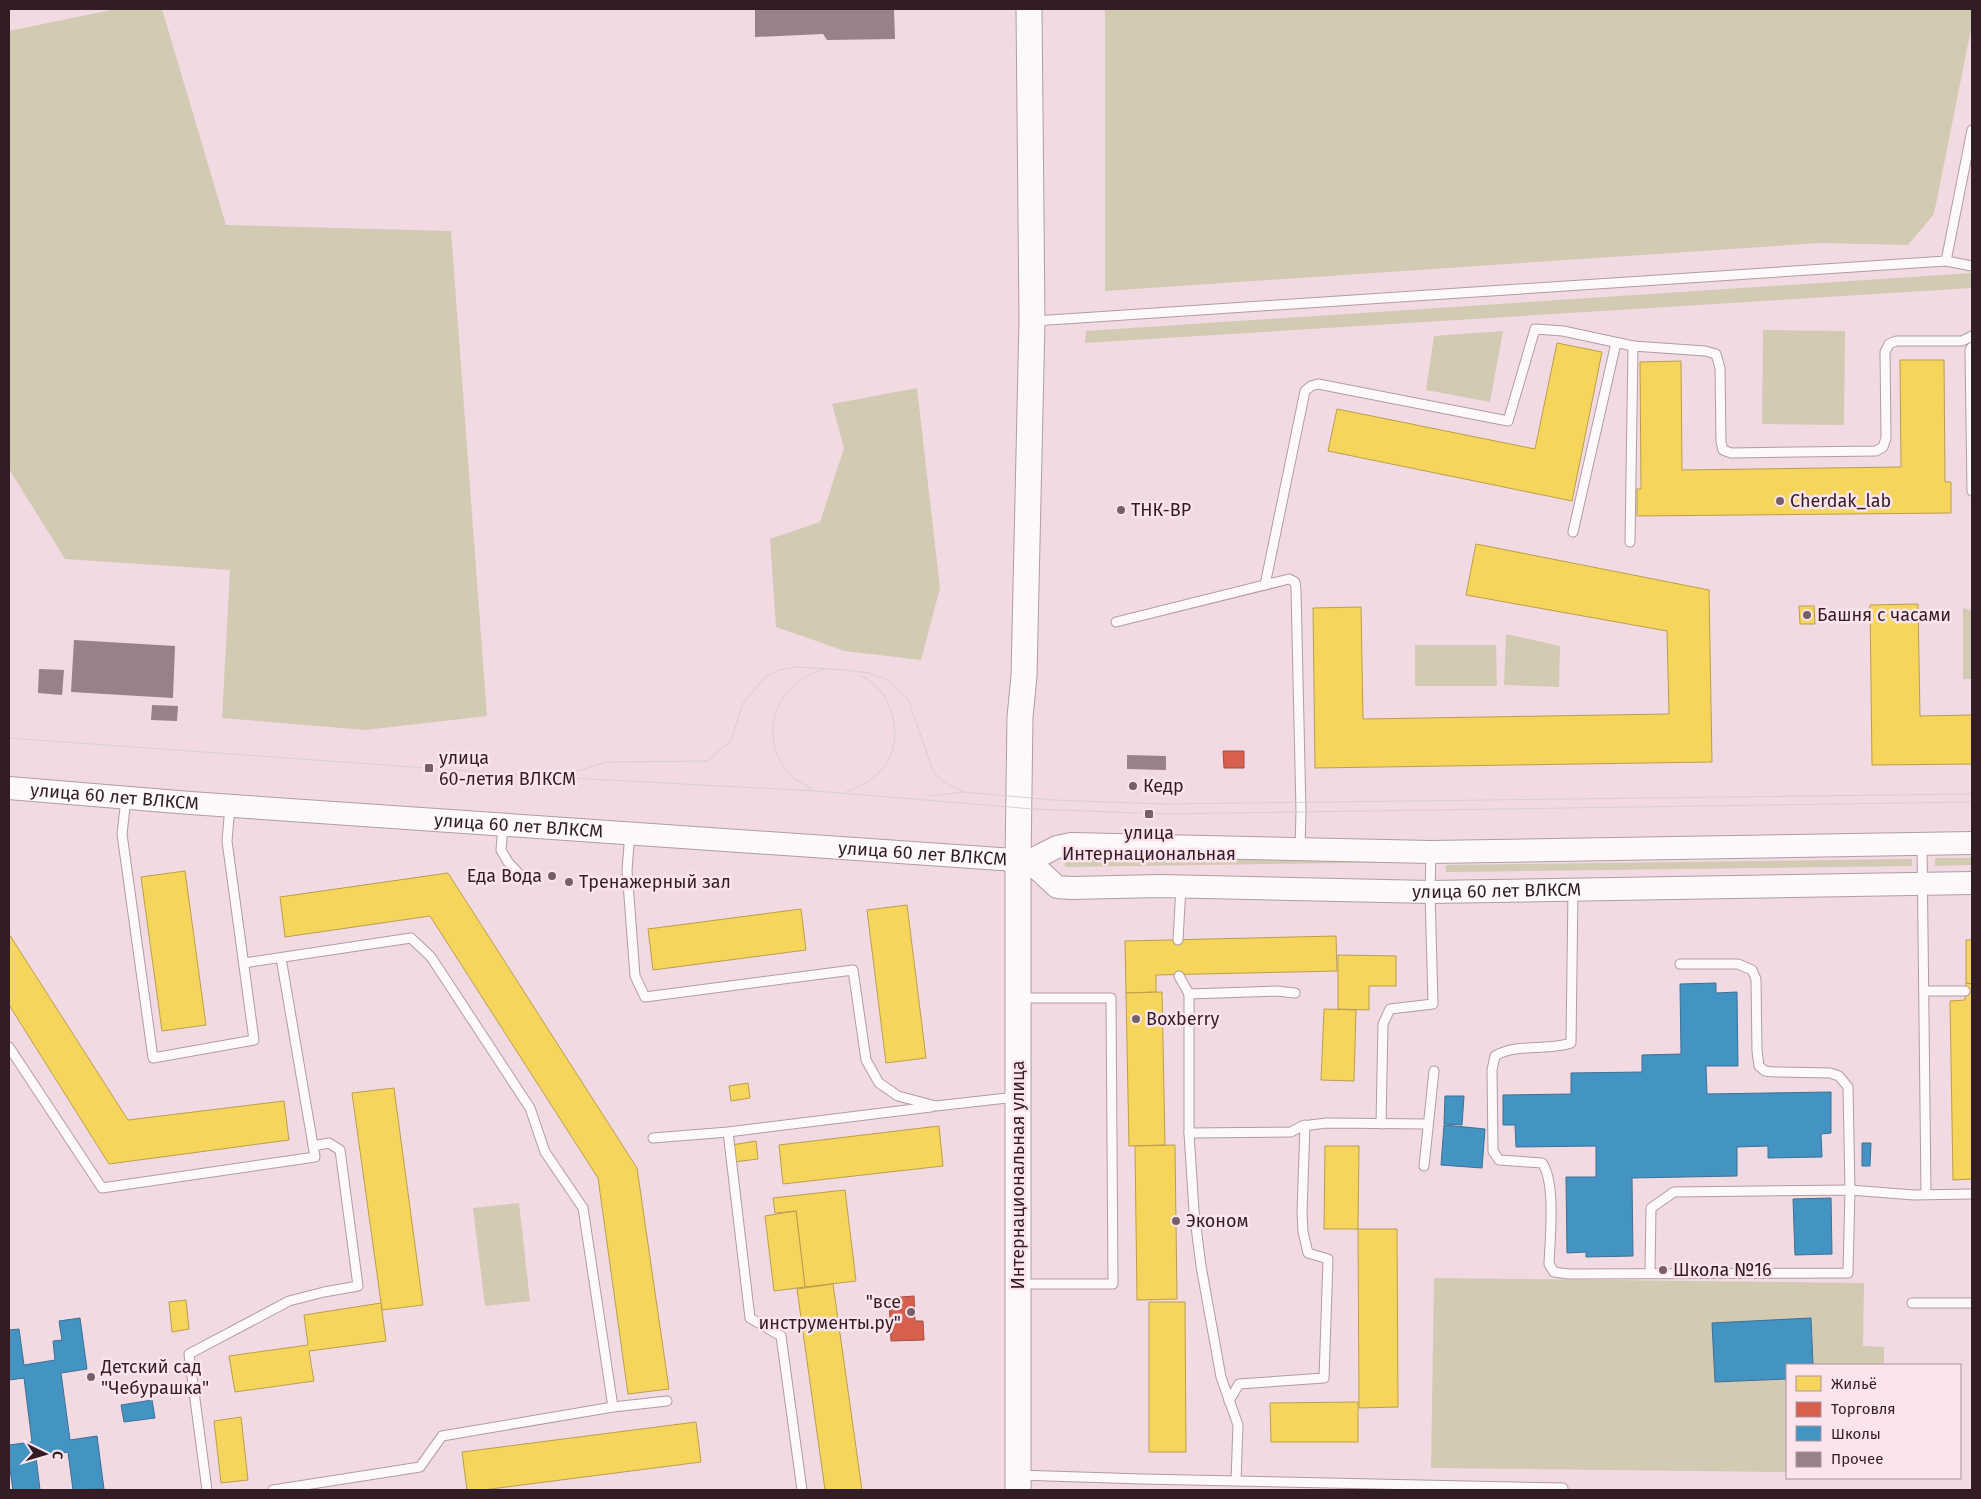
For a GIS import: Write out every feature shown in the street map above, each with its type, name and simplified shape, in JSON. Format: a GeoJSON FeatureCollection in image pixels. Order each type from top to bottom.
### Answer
{"type":"FeatureCollection","features":[{"type":"Feature","properties":{"kind":"main road","name":"Интернациональная улица"},"geometry":{"type":"LineString","coordinates":[[1018,1482],[1018,1097],[1019,998],[1024,861],[1020,717],[1024,676],[1032,321],[1029,9]]}},
{"type":"Feature","properties":{"kind":"street","name":"улица 60 лет ВЛКСМ"},"geometry":{"type":"LineString","coordinates":[[9,788],[230,806],[1024,861],[1057,847],[1071,844],[1431,852],[1972,843]]}},
{"type":"Feature","properties":{"kind":"street","name":"улица 60 лет ВЛКСМ"},"geometry":{"type":"LineString","coordinates":[[1024,861],[1057,887],[1181,887],[1430,892],[1972,883]]}},
{"type":"Feature","properties":{"kind":"lane"},"geometry":{"type":"LineString","coordinates":[[1946,261],[1972,130]]}},
{"type":"Feature","properties":{"kind":"lane"},"geometry":{"type":"LineString","coordinates":[[1032,321],[1946,261],[1972,266]]}},
{"type":"Feature","properties":{"kind":"lane"},"geometry":{"type":"LineString","coordinates":[[1265,585],[1305,390],[1311,386],[1318,384],[1508,421],[1535,329],[1563,331],[1633,346],[1706,351],[1716,354],[1720,368],[1721,442],[1723,450],[1731,453],[1876,451],[1883,447],[1886,438],[1885,352],[1889,344],[1896,341],[1962,341],[1972,336]]}},
{"type":"Feature","properties":{"kind":"lane"},"geometry":{"type":"LineString","coordinates":[[1573,532],[1616,342]]}},
{"type":"Feature","properties":{"kind":"lane"},"geometry":{"type":"LineString","coordinates":[[1630,542],[1633,346]]}},
{"type":"Feature","properties":{"kind":"lane"},"geometry":{"type":"LineString","coordinates":[[1972,347],[1970,350],[1972,491]]}},
{"type":"Feature","properties":{"kind":"lane"},"geometry":{"type":"LineString","coordinates":[[1116,622],[1288,579],[1295,582],[1301,812],[1300,849]]}},
{"type":"Feature","properties":{"kind":"lane"},"geometry":{"type":"LineString","coordinates":[[126,798],[122,834],[153,1058],[254,1040],[227,841],[230,806]]}},
{"type":"Feature","properties":{"kind":"lane"},"geometry":{"type":"LineString","coordinates":[[503,824],[501,850],[508,862],[523,878]]}},
{"type":"Feature","properties":{"kind":"lane"},"geometry":{"type":"LineString","coordinates":[[630,833],[627,870],[635,976],[645,997],[853,970],[866,1060],[870,1068],[880,1083],[898,1096],[936,1106]]}},
{"type":"Feature","properties":{"kind":"lane"},"geometry":{"type":"LineString","coordinates":[[1922,844],[1926,1194]]}},
{"type":"Feature","properties":{"kind":"lane"},"geometry":{"type":"LineString","coordinates":[[1381,1124],[1383,1024],[1390,1009],[1433,1004],[1430,892],[1431,852]]}},
{"type":"Feature","properties":{"kind":"lane"},"geometry":{"type":"LineString","coordinates":[[1178,940],[1181,887]]}},
{"type":"Feature","properties":{"kind":"lane"},"geometry":{"type":"LineString","coordinates":[[1573,890],[1570,1043],[1557,1048],[1511,1050],[1495,1056],[1492,1070],[1493,1151],[1500,1160],[1542,1163],[1547,1170],[1550,1184],[1549,1264],[1554,1272],[1568,1274],[1650,1272],[1848,1273],[1850,1190],[1848,1087],[1840,1076],[1830,1073],[1773,1072],[1765,1071],[1759,1066],[1756,979],[1752,970],[1738,964],[1680,964]]}},
{"type":"Feature","properties":{"kind":"lane"},"geometry":{"type":"LineString","coordinates":[[244,963],[411,938],[431,957],[530,1108],[545,1152],[583,1208],[613,1407]]}},
{"type":"Feature","properties":{"kind":"lane"},"geometry":{"type":"LineString","coordinates":[[9,1047],[102,1188],[314,1157],[281,958]]}},
{"type":"Feature","properties":{"kind":"lane"},"geometry":{"type":"LineString","coordinates":[[1179,976],[1189,994],[1189,1133],[1194,1211],[1201,1266],[1221,1377],[1238,1425],[1236,1481]]}},
{"type":"Feature","properties":{"kind":"lane"},"geometry":{"type":"LineString","coordinates":[[1189,994],[1276,991],[1295,993]]}},
{"type":"Feature","properties":{"kind":"lane"},"geometry":{"type":"LineString","coordinates":[[1924,991],[1965,991]]}},
{"type":"Feature","properties":{"kind":"lane"},"geometry":{"type":"LineString","coordinates":[[1018,1284],[1113,1284],[1110,998],[1019,998]]}},
{"type":"Feature","properties":{"kind":"lane"},"geometry":{"type":"LineString","coordinates":[[1424,1166],[1434,1071]]}},
{"type":"Feature","properties":{"kind":"lane"},"geometry":{"type":"LineString","coordinates":[[653,1138],[728,1132],[1018,1097]]}},
{"type":"Feature","properties":{"kind":"lane"},"geometry":{"type":"LineString","coordinates":[[1189,1133],[1291,1132],[1305,1125],[1327,1123],[1428,1124]]}},
{"type":"Feature","properties":{"kind":"lane"},"geometry":{"type":"LineString","coordinates":[[1229,1401],[1239,1384],[1324,1378],[1328,1259],[1308,1253],[1303,1232],[1305,1125]]}},
{"type":"Feature","properties":{"kind":"lane"},"geometry":{"type":"LineString","coordinates":[[728,1132],[750,1318],[781,1336],[802,1490]]}},
{"type":"Feature","properties":{"kind":"lane"},"geometry":{"type":"LineString","coordinates":[[207,1490],[189,1354],[289,1301],[358,1286],[340,1150],[329,1143],[313,1146]]}},
{"type":"Feature","properties":{"kind":"lane"},"geometry":{"type":"LineString","coordinates":[[1650,1272],[1651,1208],[1674,1192],[1850,1190],[1926,1194],[1972,1194]]}},
{"type":"Feature","properties":{"kind":"lane"},"geometry":{"type":"LineString","coordinates":[[1912,1303],[1972,1303]]}},
{"type":"Feature","properties":{"kind":"lane"},"geometry":{"type":"LineString","coordinates":[[273,1490],[420,1466],[442,1436],[613,1407],[667,1401]]}},
{"type":"Feature","properties":{"kind":"lane"},"geometry":{"type":"LineString","coordinates":[[1018,1482],[1236,1481],[1354,1487],[1563,1488],[1563,1490]]}},
{"type":"Feature","properties":{"kind":"shaded area"},"geometry":{"type":"Polygon","coordinates":[[[116,9],[162,9],[226,225],[451,231],[487,716],[365,730],[222,718],[230,570],[65,559],[9,469],[9,31],[116,9]]]}},
{"type":"Feature","properties":{"kind":"shaded area"},"geometry":{"type":"Polygon","coordinates":[[[1105,9],[1972,9],[1972,24],[1934,214],[1908,245],[1820,243],[1105,291],[1105,9]]]}},
{"type":"Feature","properties":{"kind":"shaded area"},"geometry":{"type":"Polygon","coordinates":[[[1972,273],[1972,288],[1085,343],[1086,331],[1972,273]]]}},
{"type":"Feature","properties":{"kind":"shaded area"},"geometry":{"type":"Polygon","coordinates":[[[1763,330],[1845,331],[1844,425],[1762,424],[1763,330]]]}},
{"type":"Feature","properties":{"kind":"shaded area"},"geometry":{"type":"Polygon","coordinates":[[[1503,331],[1490,402],[1426,390],[1434,336],[1503,331]]]}},
{"type":"Feature","properties":{"kind":"shaded area"},"geometry":{"type":"Polygon","coordinates":[[[917,388],[940,588],[921,660],[845,651],[776,627],[770,539],[820,522],[844,448],[832,404],[917,388]]]}},
{"type":"Feature","properties":{"kind":"shaded area"},"geometry":{"type":"Polygon","coordinates":[[[1963,608],[1972,611],[1972,679],[1963,679],[1963,608]]]}},
{"type":"Feature","properties":{"kind":"shaded area"},"geometry":{"type":"Polygon","coordinates":[[[1506,634],[1560,646],[1559,687],[1504,685],[1506,634]]]}},
{"type":"Feature","properties":{"kind":"shaded area"},"geometry":{"type":"Polygon","coordinates":[[[1415,645],[1496,645],[1497,686],[1415,686],[1415,645]]]}},
{"type":"Feature","properties":{"kind":"shaded area"},"geometry":{"type":"Polygon","coordinates":[[[1417,855],[1417,862],[1066,867],[1064,864],[1067,860],[1417,855]]]}},
{"type":"Feature","properties":{"kind":"shaded area"},"geometry":{"type":"Polygon","coordinates":[[[1935,858],[1972,858],[1972,865],[1935,866],[1935,858]]]}},
{"type":"Feature","properties":{"kind":"shaded area"},"geometry":{"type":"Polygon","coordinates":[[[1912,859],[1912,866],[1446,872],[1446,865],[1912,859]]]}},
{"type":"Feature","properties":{"kind":"shaded area"},"geometry":{"type":"Polygon","coordinates":[[[519,1203],[530,1301],[485,1306],[473,1208],[519,1203]]]}},
{"type":"Feature","properties":{"kind":"shaded area"},"geometry":{"type":"Polygon","coordinates":[[[1434,1278],[1864,1283],[1863,1346],[1884,1347],[1884,1364],[1786,1364],[1786,1472],[1431,1468],[1434,1278]]]}},
{"type":"Feature","properties":{"kind":"building: Жильё"},"geometry":{"type":"Polygon","coordinates":[[[1557,343],[1602,352],[1572,501],[1328,451],[1337,409],[1535,449],[1557,343]]]}},
{"type":"Feature","properties":{"kind":"building: Жильё"},"geometry":{"type":"Polygon","coordinates":[[[1900,360],[1944,360],[1945,482],[1951,482],[1951,513],[1637,516],[1637,489],[1641,489],[1640,362],[1681,361],[1682,470],[1901,467],[1900,360]]]}},
{"type":"Feature","properties":{"kind":"building: Жильё"},"geometry":{"type":"Polygon","coordinates":[[[1476,544],[1709,590],[1712,762],[1315,768],[1313,608],[1361,607],[1363,719],[1669,714],[1667,631],[1466,595],[1476,544]]]}},
{"type":"Feature","properties":{"kind":"building: Жильё"},"geometry":{"type":"Polygon","coordinates":[[[1918,604],[1920,716],[1972,715],[1972,764],[1872,765],[1870,605],[1918,604]]]}},
{"type":"Feature","properties":{"kind":"building: Жильё","name":"Башня с часами"},"geometry":{"type":"Polygon","coordinates":[[[1799,606],[1814,606],[1815,624],[1800,624],[1799,606]]]}},
{"type":"Feature","properties":{"kind":"building: Жильё"},"geometry":{"type":"Polygon","coordinates":[[[185,871],[206,1025],[162,1031],[141,877],[185,871]]]}},
{"type":"Feature","properties":{"kind":"building: Жильё"},"geometry":{"type":"Polygon","coordinates":[[[448,873],[637,1168],[669,1389],[628,1394],[598,1178],[430,916],[285,937],[280,897],[448,873]]]}},
{"type":"Feature","properties":{"kind":"building: Жильё"},"geometry":{"type":"Polygon","coordinates":[[[907,905],[926,1058],[886,1063],[867,910],[907,905]]]}},
{"type":"Feature","properties":{"kind":"building: Жильё"},"geometry":{"type":"Polygon","coordinates":[[[801,909],[806,950],[653,970],[648,929],[801,909]]]}},
{"type":"Feature","properties":{"kind":"building: Жильё"},"geometry":{"type":"Polygon","coordinates":[[[9,934],[128,1120],[284,1101],[289,1140],[109,1164],[9,1005],[9,934]]]}},
{"type":"Feature","properties":{"kind":"building: Жильё"},"geometry":{"type":"Polygon","coordinates":[[[1336,936],[1337,971],[1156,975],[1156,992],[1126,993],[1125,941],[1336,936]]]}},
{"type":"Feature","properties":{"kind":"building: Жильё"},"geometry":{"type":"Polygon","coordinates":[[[1966,940],[1972,940],[1972,984],[1966,983],[1966,940]]]}},
{"type":"Feature","properties":{"kind":"building: Жильё"},"geometry":{"type":"Polygon","coordinates":[[[1338,955],[1396,956],[1396,986],[1369,986],[1369,1010],[1338,1009],[1338,955]]]}},
{"type":"Feature","properties":{"kind":"building: Жильё"},"geometry":{"type":"Polygon","coordinates":[[[1966,983],[1972,984],[1972,1179],[1953,1180],[1950,1001],[1965,1000],[1966,983]]]}},
{"type":"Feature","properties":{"kind":"building: Жильё"},"geometry":{"type":"Polygon","coordinates":[[[1162,992],[1165,1145],[1129,1146],[1126,993],[1162,992]]]}},
{"type":"Feature","properties":{"kind":"building: Жильё"},"geometry":{"type":"Polygon","coordinates":[[[1324,1009],[1356,1010],[1354,1081],[1321,1080],[1324,1009]]]}},
{"type":"Feature","properties":{"kind":"building: Жильё"},"geometry":{"type":"Polygon","coordinates":[[[748,1083],[750,1098],[731,1101],[729,1086],[748,1083]]]}},
{"type":"Feature","properties":{"kind":"building: Жильё"},"geometry":{"type":"Polygon","coordinates":[[[394,1088],[423,1305],[382,1310],[352,1093],[394,1088]]]}},
{"type":"Feature","properties":{"kind":"building: Жильё"},"geometry":{"type":"Polygon","coordinates":[[[939,1126],[943,1166],[783,1184],[779,1145],[939,1126]]]}},
{"type":"Feature","properties":{"kind":"building: Жильё"},"geometry":{"type":"Polygon","coordinates":[[[756,1141],[758,1159],[734,1162],[732,1145],[756,1141]]]}},
{"type":"Feature","properties":{"kind":"building: Жильё"},"geometry":{"type":"Polygon","coordinates":[[[1175,1145],[1177,1299],[1137,1300],[1135,1146],[1175,1145]]]}},
{"type":"Feature","properties":{"kind":"building: Жильё"},"geometry":{"type":"Polygon","coordinates":[[[1325,1146],[1359,1146],[1358,1229],[1324,1229],[1325,1146]]]}},
{"type":"Feature","properties":{"kind":"building: Жильё"},"geometry":{"type":"Polygon","coordinates":[[[845,1190],[856,1281],[805,1287],[796,1211],[775,1213],[773,1198],[845,1190]]]}},
{"type":"Feature","properties":{"kind":"building: Жильё"},"geometry":{"type":"Polygon","coordinates":[[[796,1211],[805,1287],[774,1291],[765,1216],[796,1211]]]}},
{"type":"Feature","properties":{"kind":"building: Жильё"},"geometry":{"type":"Polygon","coordinates":[[[1358,1229],[1397,1229],[1398,1407],[1359,1408],[1358,1229]]]}},
{"type":"Feature","properties":{"kind":"building: Жильё"},"geometry":{"type":"Polygon","coordinates":[[[833,1284],[862,1490],[825,1490],[797,1289],[833,1284]]]}},
{"type":"Feature","properties":{"kind":"building: Жильё"},"geometry":{"type":"Polygon","coordinates":[[[186,1300],[189,1329],[172,1332],[169,1302],[186,1300]]]}},
{"type":"Feature","properties":{"kind":"building: Жильё"},"geometry":{"type":"Polygon","coordinates":[[[1149,1302],[1185,1302],[1186,1452],[1149,1452],[1149,1302]]]}},
{"type":"Feature","properties":{"kind":"building: Жильё"},"geometry":{"type":"Polygon","coordinates":[[[381,1303],[386,1341],[309,1351],[314,1381],[235,1392],[229,1356],[308,1345],[304,1315],[381,1303]]]}},
{"type":"Feature","properties":{"kind":"building: Жильё"},"geometry":{"type":"Polygon","coordinates":[[[1358,1402],[1358,1442],[1271,1442],[1270,1403],[1358,1402]]]}},
{"type":"Feature","properties":{"kind":"building: Жильё"},"geometry":{"type":"Polygon","coordinates":[[[241,1417],[248,1480],[221,1483],[214,1421],[241,1417]]]}},
{"type":"Feature","properties":{"kind":"building: Жильё"},"geometry":{"type":"Polygon","coordinates":[[[696,1422],[701,1462],[483,1490],[467,1490],[462,1452],[696,1422]]]}},
{"type":"Feature","properties":{"kind":"building: Торговля"},"geometry":{"type":"Polygon","coordinates":[[[1223,751],[1244,751],[1244,768],[1224,768],[1223,751]]]}},
{"type":"Feature","properties":{"kind":"building: Торговля"},"geometry":{"type":"Polygon","coordinates":[[[914,1296],[915,1321],[923,1321],[924,1340],[891,1341],[889,1298],[914,1296]]]}},
{"type":"Feature","properties":{"kind":"building: Школы","name":"Школа №16"},"geometry":{"type":"Polygon","coordinates":[[[1716,983],[1716,993],[1737,992],[1738,1066],[1706,1066],[1707,1094],[1831,1092],[1831,1133],[1821,1134],[1822,1157],[1768,1158],[1768,1146],[1737,1147],[1737,1176],[1632,1178],[1633,1256],[1586,1257],[1586,1252],[1567,1253],[1566,1177],[1596,1177],[1596,1146],[1516,1147],[1515,1125],[1503,1125],[1503,1095],[1571,1094],[1571,1073],[1642,1072],[1642,1055],[1681,1054],[1680,984],[1716,983]]]}},
{"type":"Feature","properties":{"kind":"building: Школы"},"geometry":{"type":"Polygon","coordinates":[[[1445,1096],[1464,1096],[1462,1125],[1444,1124],[1445,1096]]]}},
{"type":"Feature","properties":{"kind":"building: Школы"},"geometry":{"type":"Polygon","coordinates":[[[1444,1125],[1485,1129],[1482,1168],[1441,1165],[1444,1125]]]}},
{"type":"Feature","properties":{"kind":"building: Школы"},"geometry":{"type":"Polygon","coordinates":[[[1862,1143],[1871,1143],[1870,1166],[1862,1166],[1862,1143]]]}},
{"type":"Feature","properties":{"kind":"building: Школы"},"geometry":{"type":"Polygon","coordinates":[[[1831,1198],[1832,1254],[1795,1255],[1793,1199],[1831,1198]]]}},
{"type":"Feature","properties":{"kind":"building: Школы"},"geometry":{"type":"Polygon","coordinates":[[[80,1318],[87,1369],[61,1373],[70,1440],[97,1436],[104,1489],[73,1490],[68,1452],[36,1457],[40,1490],[13,1490],[9,1463],[9,1445],[32,1442],[24,1378],[9,1380],[9,1330],[19,1329],[24,1365],[55,1360],[53,1341],[62,1340],[59,1321],[80,1318]]]}},
{"type":"Feature","properties":{"kind":"building: Школы"},"geometry":{"type":"Polygon","coordinates":[[[1811,1318],[1813,1364],[1786,1364],[1786,1379],[1715,1382],[1712,1323],[1811,1318]]]}},
{"type":"Feature","properties":{"kind":"building: Школы"},"geometry":{"type":"Polygon","coordinates":[[[152,1400],[155,1418],[124,1422],[121,1405],[152,1400]]]}},
{"type":"Feature","properties":{"kind":"building: Прочее"},"geometry":{"type":"Polygon","coordinates":[[[755,9],[894,9],[895,39],[827,40],[823,34],[755,37],[755,9]]]}},
{"type":"Feature","properties":{"kind":"building: Прочее"},"geometry":{"type":"Polygon","coordinates":[[[74,640],[175,646],[173,698],[71,692],[74,640]]]}},
{"type":"Feature","properties":{"kind":"building: Прочее"},"geometry":{"type":"Polygon","coordinates":[[[39,669],[64,670],[62,695],[38,693],[39,669]]]}},
{"type":"Feature","properties":{"kind":"building: Прочее"},"geometry":{"type":"Polygon","coordinates":[[[152,705],[178,706],[177,721],[151,720],[152,705]]]}},
{"type":"Feature","properties":{"kind":"building: Прочее"},"geometry":{"type":"Polygon","coordinates":[[[1127,755],[1166,756],[1166,770],[1127,769],[1127,755]]]}},
{"type":"Feature","properties":{"kind":"tram line"},"geometry":{"type":"LineString","coordinates":[[567,774],[607,762],[707,761],[731,741],[743,703],[765,677],[779,670],[797,667],[869,673],[888,680],[908,699],[933,771],[942,781],[964,792]]}},
{"type":"Feature","properties":{"kind":"tram line"},"geometry":{"type":"LineString","coordinates":[[813,789],[790,775],[780,760],[774,745],[773,729],[782,699],[792,687],[805,677],[822,670]]}},
{"type":"Feature","properties":{"kind":"tram line"},"geometry":{"type":"LineString","coordinates":[[846,792],[867,782],[880,772],[891,755],[894,742],[895,729],[888,702],[871,681],[859,675]]}},
{"type":"Feature","properties":{"kind":"tram line"},"geometry":{"type":"LineString","coordinates":[[9,738],[551,777],[816,791],[1033,809],[1162,814],[1972,802]]}},
{"type":"Feature","properties":{"kind":"tram line"},"geometry":{"type":"LineString","coordinates":[[929,796],[964,792],[1053,800],[1164,804],[1972,794]]}},
{"type":"Feature","properties":{"kind":"place","name":"Cherdak_lab"},"geometry":{"type":"Point","coordinates":[1780,501]}},
{"type":"Feature","properties":{"kind":"place","name":"ТНК-ВР"},"geometry":{"type":"Point","coordinates":[1121,510]}},
{"type":"Feature","properties":{"kind":"place","name":"Башня с часами"},"geometry":{"type":"Point","coordinates":[1807,615]}},
{"type":"Feature","properties":{"kind":"place","name":"улица 60-летия ВЛКСМ"},"geometry":{"type":"Point","coordinates":[429,768]}},
{"type":"Feature","properties":{"kind":"place","name":"Кедр"},"geometry":{"type":"Point","coordinates":[1133,786]}},
{"type":"Feature","properties":{"kind":"place","name":"улица Интернациональная"},"geometry":{"type":"Point","coordinates":[1149,814]}},
{"type":"Feature","properties":{"kind":"place","name":"Еда Вода"},"geometry":{"type":"Point","coordinates":[552,876]}},
{"type":"Feature","properties":{"kind":"place","name":"Тренажерный зал"},"geometry":{"type":"Point","coordinates":[569,882]}},
{"type":"Feature","properties":{"kind":"place","name":"Boxberry"},"geometry":{"type":"Point","coordinates":[1136,1019]}},
{"type":"Feature","properties":{"kind":"place","name":"Эконом"},"geometry":{"type":"Point","coordinates":[1176,1221]}},
{"type":"Feature","properties":{"kind":"place","name":"Школа №16"},"geometry":{"type":"Point","coordinates":[1663,1270]}},
{"type":"Feature","properties":{"kind":"place","name":"\"все инструменты.ру\""},"geometry":{"type":"Point","coordinates":[911,1312]}},
{"type":"Feature","properties":{"kind":"place","name":"Детский сад \"Чебурашка\""},"geometry":{"type":"Point","coordinates":[91,1377]}}]}
